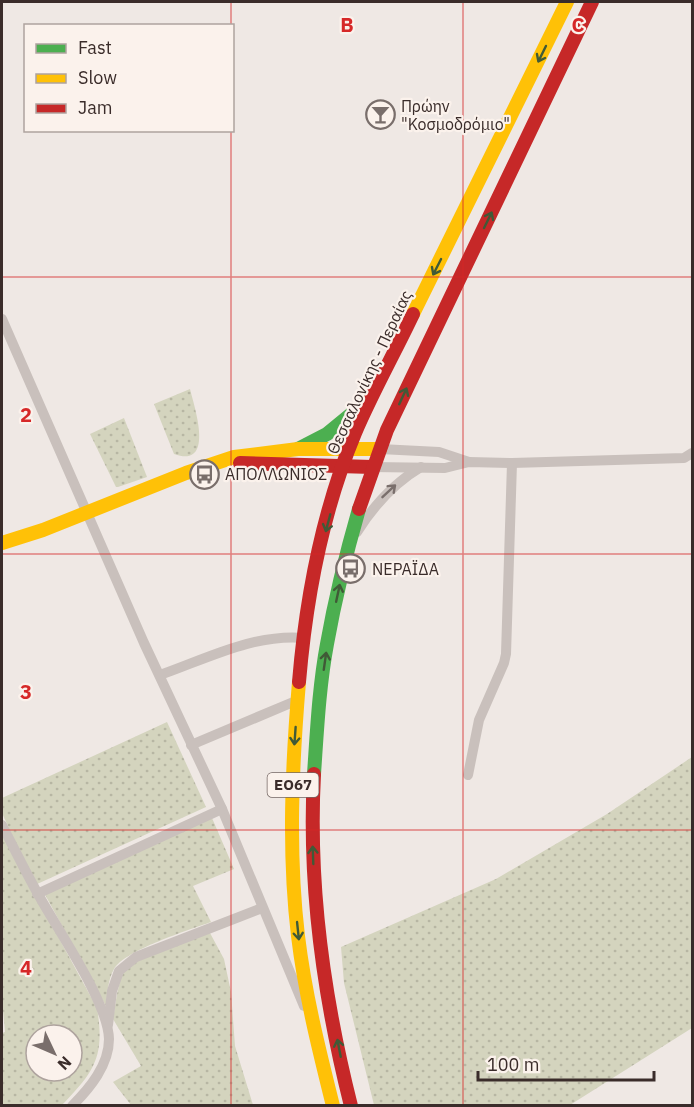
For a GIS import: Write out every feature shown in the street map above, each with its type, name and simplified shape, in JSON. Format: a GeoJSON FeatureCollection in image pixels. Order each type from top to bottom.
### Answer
{"type":"FeatureCollection","features":[{"type":"Feature","properties":{"kind":"main road","name":"Θεσσαλονίκης - Περαίας"},"geometry":{"type":"LineString","coordinates":[[333,1106],[314,1029],[298,935],[294,881],[293,791],[298,700],[317,563],[343,467],[373,395],[567,2]]}},
{"type":"Feature","properties":{"kind":"main road"},"geometry":{"type":"LineString","coordinates":[[219,463],[372,467],[400,402],[592,2]]}},
{"type":"Feature","properties":{"kind":"main road"},"geometry":{"type":"LineString","coordinates":[[298,449],[333,430],[373,395]]}},
{"type":"Feature","properties":{"kind":"main road"},"geometry":{"type":"LineString","coordinates":[[2,543],[234,457],[298,449],[380,449]]}},
{"type":"Feature","properties":{"kind":"main road","name":"ΕΟ67"},"geometry":{"type":"LineString","coordinates":[[351,1106],[325,977],[314,877],[312,825],[316,726],[323,669],[346,557],[372,467]]}},
{"type":"Feature","properties":{"kind":"street"},"geometry":{"type":"LineString","coordinates":[[2,319],[191,745],[222,809],[314,1029]]}},
{"type":"Feature","properties":{"kind":"street"},"geometry":{"type":"LineString","coordinates":[[380,449],[439,452],[470,462]]}},
{"type":"Feature","properties":{"kind":"street"},"geometry":{"type":"LineString","coordinates":[[372,467],[445,468],[470,462],[684,458],[693,453]]}},
{"type":"Feature","properties":{"kind":"street"},"geometry":{"type":"LineString","coordinates":[[468,774],[479,720],[506,654],[512,463]]}},
{"type":"Feature","properties":{"kind":"street"},"geometry":{"type":"LineString","coordinates":[[346,557],[357,531],[382,497],[422,467]]}},
{"type":"Feature","properties":{"kind":"street"},"geometry":{"type":"LineString","coordinates":[[160,675],[261,640],[283,636],[305,638]]}},
{"type":"Feature","properties":{"kind":"street"},"geometry":{"type":"LineString","coordinates":[[191,745],[298,700]]}},
{"type":"Feature","properties":{"kind":"street"},"geometry":{"type":"LineString","coordinates":[[38,894],[222,809]]}},
{"type":"Feature","properties":{"kind":"street"},"geometry":{"type":"LineString","coordinates":[[2,825],[98,1001],[108,1028]]}},
{"type":"Feature","properties":{"kind":"street"},"geometry":{"type":"LineString","coordinates":[[72,1106],[89,1088],[104,1063],[109,1041],[112,991],[119,971],[136,957],[262,908]]}},
{"type":"Feature","properties":{"kind":"green space"},"geometry":{"type":"Polygon","coordinates":[[[190,389],[198,421],[199,445],[195,453],[187,456],[174,454],[154,404],[190,389]]]}},
{"type":"Feature","properties":{"kind":"green space"},"geometry":{"type":"Polygon","coordinates":[[[124,418],[147,477],[116,487],[90,434],[124,418]]]}},
{"type":"Feature","properties":{"kind":"green space"},"geometry":{"type":"Polygon","coordinates":[[[167,722],[206,807],[35,885],[2,813],[2,798],[167,722]]]}},
{"type":"Feature","properties":{"kind":"green space"},"geometry":{"type":"Polygon","coordinates":[[[692,757],[692,1028],[570,1105],[374,1105],[344,983],[341,947],[496,879],[607,814],[692,757]]]}},
{"type":"Feature","properties":{"kind":"green space"},"geometry":{"type":"Polygon","coordinates":[[[212,818],[234,869],[193,886],[211,922],[158,941],[120,962],[110,977],[106,1006],[43,891],[212,818]]]}},
{"type":"Feature","properties":{"kind":"green space"},"geometry":{"type":"Polygon","coordinates":[[[2,834],[97,1008],[100,1039],[95,1062],[84,1081],[84,1023],[24,1023],[24,1083],[82,1083],[62,1105],[2,1105],[2,1033],[5,1032],[2,999],[2,834]]]}},
{"type":"Feature","properties":{"kind":"green space"},"geometry":{"type":"Polygon","coordinates":[[[210,933],[224,959],[231,992],[235,1046],[253,1105],[131,1105],[113,1082],[141,1066],[113,1019],[122,973],[137,960],[210,933]]]}},
{"type":"Feature","properties":{"kind":"traffic: fast"},"geometry":{"type":"LineString","coordinates":[[298,449],[327,434],[366,402]]}},
{"type":"Feature","properties":{"kind":"traffic: fast"},"geometry":{"type":"LineString","coordinates":[[314,774],[324,660],[341,576],[359,509]]}},
{"type":"Feature","properties":{"kind":"traffic: slow"},"geometry":{"type":"LineString","coordinates":[[413,314],[567,2]]}},
{"type":"Feature","properties":{"kind":"traffic: slow"},"geometry":{"type":"LineString","coordinates":[[2,543],[43,530],[186,473],[234,457],[298,449],[380,449]]}},
{"type":"Feature","properties":{"kind":"traffic: slow"},"geometry":{"type":"LineString","coordinates":[[299,682],[292,809],[295,904],[308,1001],[333,1106]]}},
{"type":"Feature","properties":{"kind":"traffic: jam"},"geometry":{"type":"LineString","coordinates":[[359,509],[387,430],[592,2]]}},
{"type":"Feature","properties":{"kind":"traffic: jam"},"geometry":{"type":"LineString","coordinates":[[299,682],[311,587],[334,493],[355,433],[413,314]]}},
{"type":"Feature","properties":{"kind":"traffic: jam"},"geometry":{"type":"LineString","coordinates":[[240,463],[372,467]]}},
{"type":"Feature","properties":{"kind":"traffic: jam"},"geometry":{"type":"LineString","coordinates":[[314,774],[313,857],[320,941],[333,1024],[351,1106]]}},
{"type":"Feature","properties":{"kind":"place","name":"Πρώην \"Κοσμοδρόμιο\""},"geometry":{"type":"Point","coordinates":[380,115]}},
{"type":"Feature","properties":{"kind":"place","name":"ΑΠΟΛΛΩΝΙΟΣ"},"geometry":{"type":"Point","coordinates":[204,474]}},
{"type":"Feature","properties":{"kind":"place","name":"ΝΕΡΑΪΔΑ"},"geometry":{"type":"Point","coordinates":[351,569]}}]}
